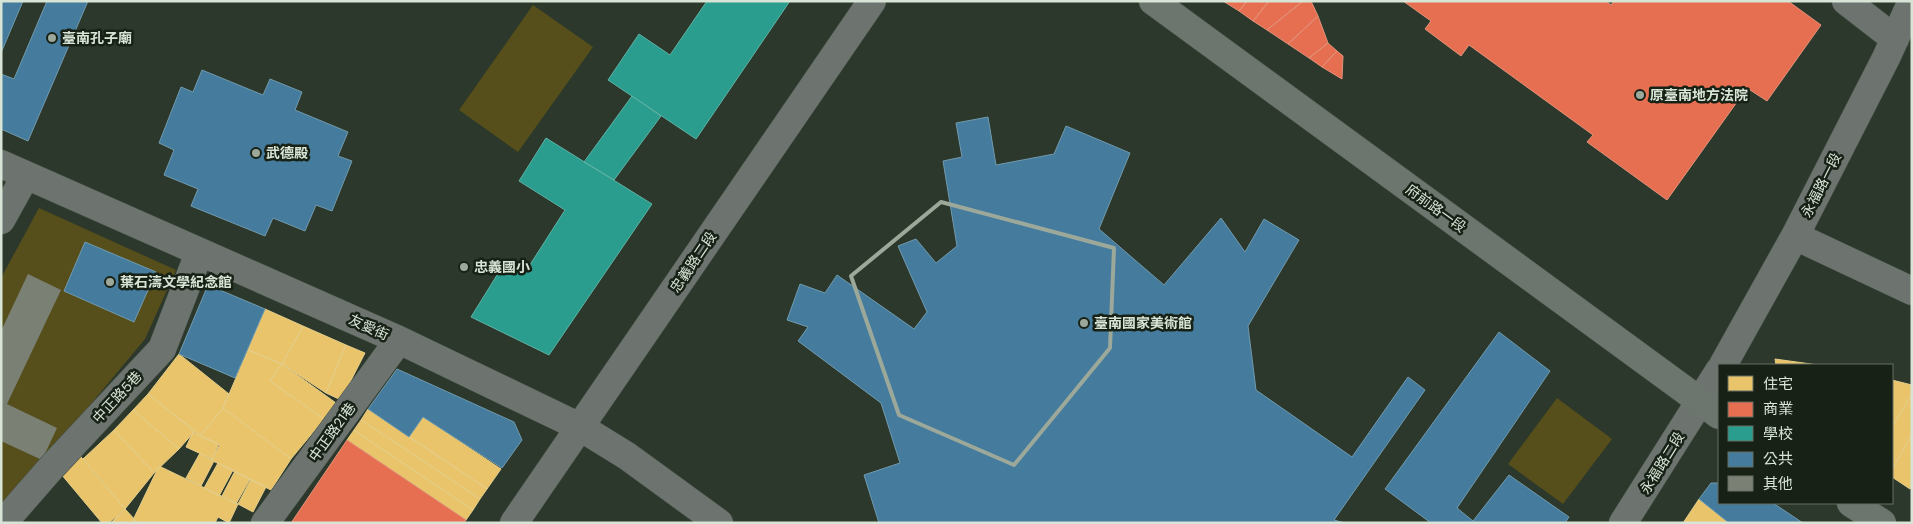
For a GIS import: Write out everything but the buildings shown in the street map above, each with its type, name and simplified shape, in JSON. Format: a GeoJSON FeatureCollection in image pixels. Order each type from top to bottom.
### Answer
{"type":"FeatureCollection","features":[{"type":"Feature","properties":{"kind":"main road","name":"府前路一段"},"geometry":{"type":"LineString","coordinates":[[1153,1],[1709,409]]}},
{"type":"Feature","properties":{"kind":"main road"},"geometry":{"type":"LineString","coordinates":[[1854,504],[1882,523]]}},
{"type":"Feature","properties":{"kind":"street","name":"忠義路二段"},"geometry":{"type":"LineString","coordinates":[[514,523],[872,1]]}},
{"type":"Feature","properties":{"kind":"street"},"geometry":{"type":"LineString","coordinates":[[1846,1],[1895,39]]}},
{"type":"Feature","properties":{"kind":"street","name":"永福路一段"},"geometry":{"type":"LineString","coordinates":[[1724,364],[1795,236],[1895,39],[1912,1]]}},
{"type":"Feature","properties":{"kind":"street","name":"友愛街"},"geometry":{"type":"LineString","coordinates":[[1,164],[399,340],[580,427],[627,456],[719,523]]}},
{"type":"Feature","properties":{"kind":"street"},"geometry":{"type":"LineString","coordinates":[[1,220],[26,175]]}},
{"type":"Feature","properties":{"kind":"street"},"geometry":{"type":"LineString","coordinates":[[1795,236],[1912,291]]}},
{"type":"Feature","properties":{"kind":"street","name":"中正路5巷"},"geometry":{"type":"LineString","coordinates":[[3,523],[162,349],[199,253]]}},
{"type":"Feature","properties":{"kind":"street","name":"中正路21巷"},"geometry":{"type":"LineString","coordinates":[[265,523],[399,340]]}},
{"type":"Feature","properties":{"kind":"street"},"geometry":{"type":"LineString","coordinates":[[1709,409],[1718,374]]}},
{"type":"Feature","properties":{"kind":"street","name":"永福路二段"},"geometry":{"type":"LineString","coordinates":[[1624,523],[1709,409]]}},
{"type":"Feature","properties":{"kind":"highlighted area"},"geometry":{"type":"Polygon","coordinates":[[[941,202],[1114,248],[1110,348],[1014,465],[899,415],[851,276],[941,202]]]}},
{"type":"Feature","properties":{"kind":"shaded area"},"geometry":{"type":"Polygon","coordinates":[[[533,5],[593,47],[518,152],[459,110],[533,5]]]}},
{"type":"Feature","properties":{"kind":"shaded area"},"geometry":{"type":"Polygon","coordinates":[[[39,208],[176,270],[145,339],[1,512],[1,278],[39,208]]]}},
{"type":"Feature","properties":{"kind":"shaded area"},"geometry":{"type":"Polygon","coordinates":[[[1557,398],[1612,439],[1563,504],[1508,464],[1557,398]]]}},
{"type":"Feature","properties":{"kind":"place","name":"臺南孔子廟"},"geometry":{"type":"Point","coordinates":[52,38]}},
{"type":"Feature","properties":{"kind":"place","name":"原臺南地方法院"},"geometry":{"type":"Point","coordinates":[1640,95]}},
{"type":"Feature","properties":{"kind":"place","name":"武德殿"},"geometry":{"type":"Point","coordinates":[256,153]}},
{"type":"Feature","properties":{"kind":"place","name":"忠義國小"},"geometry":{"type":"Point","coordinates":[464,267]}},
{"type":"Feature","properties":{"kind":"place","name":"葉石濤文學紀念館"},"geometry":{"type":"Point","coordinates":[110,282]}},
{"type":"Feature","properties":{"kind":"place","name":"臺南國家美術館"},"geometry":{"type":"Point","coordinates":[1084,323]}}]}
